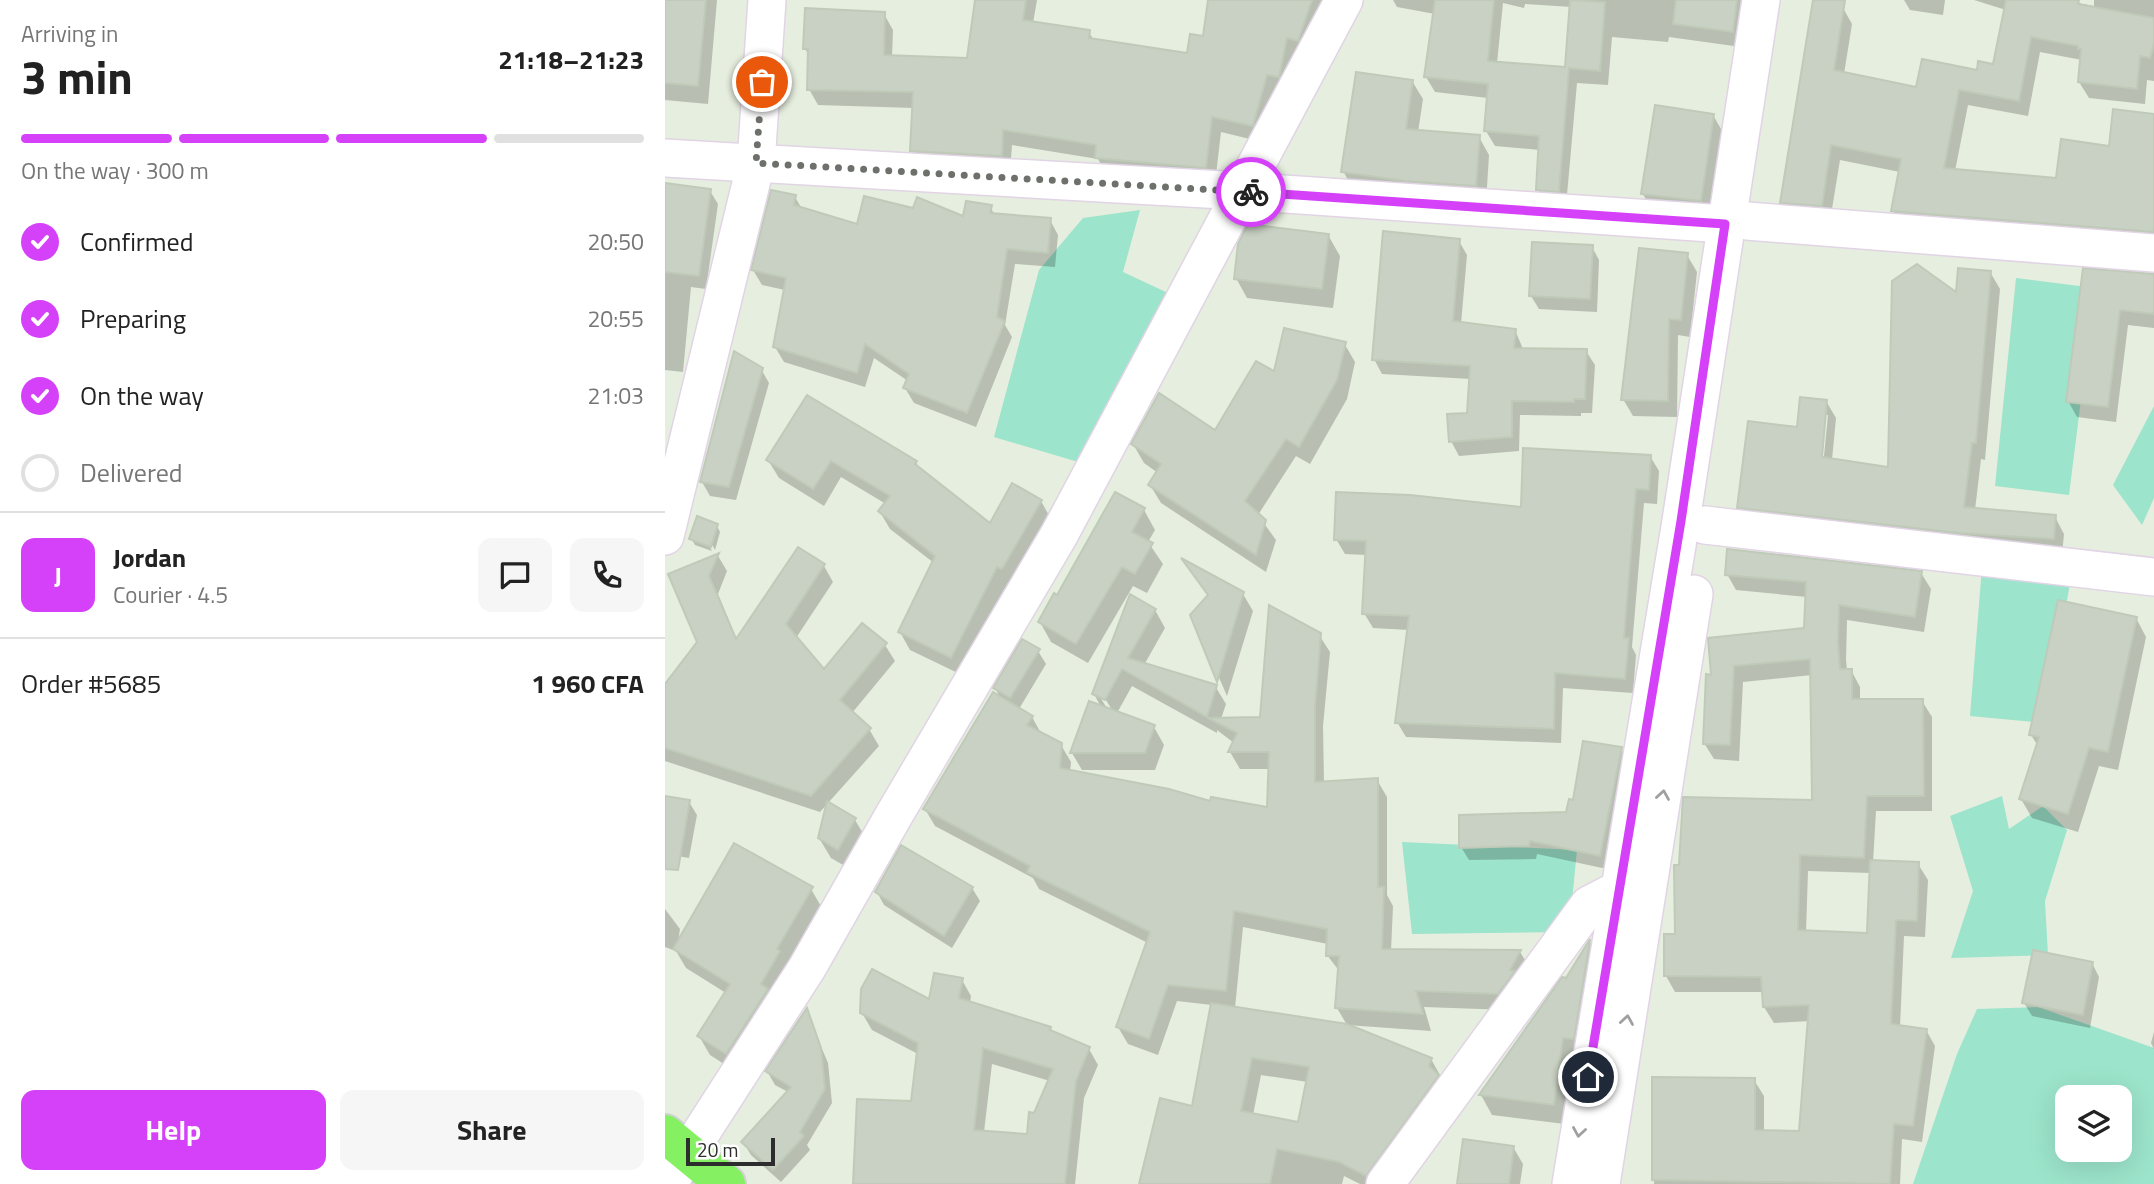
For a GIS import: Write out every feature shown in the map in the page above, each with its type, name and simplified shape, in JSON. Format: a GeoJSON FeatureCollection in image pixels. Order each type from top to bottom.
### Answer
{"type":"FeatureCollection","features":[{"type":"Feature","properties":{"kind":"main road"},"geometry":{"type":"LineString","coordinates":[[674,1157],[726,1184]]}},
{"type":"Feature","properties":{"kind":"street"},"geometry":{"type":"LineString","coordinates":[[665,536],[756,163],[767,0]]}},
{"type":"Feature","properties":{"kind":"street"},"geometry":{"type":"LineString","coordinates":[[674,1157],[807,968],[1059,535],[1344,0]]}},
{"type":"Feature","properties":{"kind":"street"},"geometry":{"type":"LineString","coordinates":[[1601,1184],[1705,525],[1762,0]]}},
{"type":"Feature","properties":{"kind":"street"},"geometry":{"type":"LineString","coordinates":[[1571,1184],[1681,521],[1736,223],[1787,0]]}},
{"type":"Feature","properties":{"kind":"street"},"geometry":{"type":"LineString","coordinates":[[665,158],[1241,191],[2154,253]]}},
{"type":"Feature","properties":{"kind":"street"},"geometry":{"type":"LineString","coordinates":[[1705,525],[2154,577]]}},
{"type":"Feature","properties":{"kind":"street"},"geometry":{"type":"LineString","coordinates":[[1385,1184],[1589,905],[1618,890]]}},
{"type":"Feature","properties":{"kind":"green space"},"geometry":{"type":"Polygon","coordinates":[[[1140,210],[1123,272],[1183,300],[1095,467],[994,437],[1039,270],[1083,218],[1140,210]]]}},
{"type":"Feature","properties":{"kind":"green space"},"geometry":{"type":"Polygon","coordinates":[[[2016,278],[2095,288],[2069,495],[1995,486],[2016,278]]]}},
{"type":"Feature","properties":{"kind":"green space"},"geometry":{"type":"Polygon","coordinates":[[[2154,406],[2154,498],[2142,525],[2113,485],[2154,406]]]}},
{"type":"Feature","properties":{"kind":"green space"},"geometry":{"type":"Polygon","coordinates":[[[1982,567],[2071,578],[2045,723],[1970,716],[1982,567]]]}},
{"type":"Feature","properties":{"kind":"green space"},"geometry":{"type":"Polygon","coordinates":[[[2002,796],[2009,829],[2043,806],[2067,830],[2045,901],[2048,955],[1951,958],[1973,891],[1950,816],[2002,796]]]}},
{"type":"Feature","properties":{"kind":"green space"},"geometry":{"type":"Polygon","coordinates":[[[1402,842],[1577,850],[1569,932],[1412,934],[1402,842]]]}},
{"type":"Feature","properties":{"kind":"green space"},"geometry":{"type":"Polygon","coordinates":[[[2038,1007],[2154,1048],[2154,1184],[1913,1184],[1957,1054],[1977,1009],[2038,1007]]]}},
{"type":"Feature","properties":{"kind":"building"},"geometry":{"type":"Polygon","coordinates":[[[665,0],[706,0],[698,86],[665,83],[665,0]]]}},
{"type":"Feature","properties":{"kind":"building"},"geometry":{"type":"Polygon","coordinates":[[[975,0],[1026,0],[1023,20],[1090,30],[1089,38],[1187,53],[1190,34],[1203,36],[1208,0],[1312,0],[1298,41],[1287,38],[1279,77],[1267,75],[1253,126],[1212,117],[1206,168],[1095,158],[1096,145],[1003,130],[1002,156],[910,151],[913,92],[807,90],[808,49],[803,49],[805,8],[885,12],[884,55],[967,58],[975,0]]]}},
{"type":"Feature","properties":{"kind":"building"},"geometry":{"type":"Polygon","coordinates":[[[1435,0],[1494,0],[1488,61],[1565,67],[1570,0],[1605,2],[1600,71],[1569,68],[1559,192],[1536,190],[1539,136],[1484,131],[1488,84],[1424,77],[1435,0]]]}},
{"type":"Feature","properties":{"kind":"building"},"geometry":{"type":"Polygon","coordinates":[[[1676,0],[1737,0],[1733,32],[1673,24],[1676,0]]]}},
{"type":"Feature","properties":{"kind":"building"},"geometry":{"type":"Polygon","coordinates":[[[1813,0],[1845,0],[1834,70],[1916,87],[1922,59],[1977,70],[1978,61],[1993,64],[2006,0],[2079,0],[2078,4],[2154,18],[2154,44],[2150,58],[2140,56],[2137,89],[2078,82],[2081,49],[2078,49],[2078,46],[2031,37],[2019,101],[1959,90],[1944,168],[2056,178],[2061,139],[2109,146],[2113,109],[2154,114],[2154,232],[1891,211],[1901,159],[1831,145],[1822,206],[1780,203],[1813,0]]]}},
{"type":"Feature","properties":{"kind":"building"},"geometry":{"type":"Polygon","coordinates":[[[1356,72],[1413,80],[1406,129],[1480,135],[1476,186],[1405,181],[1341,172],[1356,72]]]}},
{"type":"Feature","properties":{"kind":"building"},"geometry":{"type":"Polygon","coordinates":[[[1655,105],[1714,114],[1701,201],[1641,194],[1655,105]]]}},
{"type":"Feature","properties":{"kind":"building"},"geometry":{"type":"Polygon","coordinates":[[[665,183],[711,189],[699,276],[665,272],[665,183]]]}},
{"type":"Feature","properties":{"kind":"building"},"geometry":{"type":"Polygon","coordinates":[[[771,190],[796,195],[794,205],[857,224],[864,196],[913,208],[917,197],[963,216],[966,201],[992,205],[990,213],[1051,218],[1048,253],[1007,249],[997,317],[1005,321],[967,413],[903,388],[909,374],[865,344],[857,373],[773,347],[786,278],[751,270],[771,190]]]}},
{"type":"Feature","properties":{"kind":"building"},"geometry":{"type":"Polygon","coordinates":[[[1248,224],[1329,234],[1322,289],[1234,279],[1238,244],[1248,224]]]}},
{"type":"Feature","properties":{"kind":"building"},"geometry":{"type":"Polygon","coordinates":[[[1383,231],[1460,239],[1453,321],[1516,329],[1514,348],[1587,349],[1585,399],[1574,399],[1574,402],[1512,401],[1512,437],[1449,442],[1447,414],[1467,413],[1470,366],[1372,360],[1383,231]]]}},
{"type":"Feature","properties":{"kind":"building"},"geometry":{"type":"Polygon","coordinates":[[[1532,242],[1593,245],[1590,299],[1529,296],[1532,242]]]}},
{"type":"Feature","properties":{"kind":"building"},"geometry":{"type":"Polygon","coordinates":[[[1639,248],[1688,253],[1681,320],[1669,319],[1668,401],[1621,400],[1639,248]]]}},
{"type":"Feature","properties":{"kind":"building"},"geometry":{"type":"Polygon","coordinates":[[[1917,264],[1956,292],[1958,268],[1991,271],[1976,443],[1972,443],[1964,507],[2056,515],[2054,539],[1959,533],[1737,508],[1748,421],[1797,427],[1800,397],[1827,400],[1822,457],[1888,467],[1892,281],[1917,264]]]}},
{"type":"Feature","properties":{"kind":"building"},"geometry":{"type":"Polygon","coordinates":[[[2083,268],[2154,274],[2154,314],[2120,310],[2108,407],[2066,402],[2083,268]]]}},
{"type":"Feature","properties":{"kind":"building"},"geometry":{"type":"Polygon","coordinates":[[[1284,328],[1346,342],[1337,380],[1299,447],[1286,439],[1245,501],[1266,520],[1256,555],[1148,485],[1161,464],[1131,444],[1159,393],[1215,430],[1256,361],[1274,371],[1284,328]]]}},
{"type":"Feature","properties":{"kind":"building"},"geometry":{"type":"Polygon","coordinates":[[[734,351],[763,368],[729,487],[700,482],[734,351]]]}},
{"type":"Feature","properties":{"kind":"building"},"geometry":{"type":"Polygon","coordinates":[[[807,395],[917,461],[915,464],[990,523],[1012,483],[1042,500],[1002,569],[997,567],[951,658],[898,632],[935,556],[878,511],[890,496],[831,461],[813,489],[766,460],[807,395]]]}},
{"type":"Feature","properties":{"kind":"building"},"geometry":{"type":"Polygon","coordinates":[[[1523,448],[1651,455],[1649,490],[1636,489],[1624,638],[1629,638],[1625,679],[1555,673],[1554,729],[1395,723],[1409,616],[1362,614],[1366,541],[1334,540],[1336,492],[1410,495],[1521,507],[1523,448]]]}},
{"type":"Feature","properties":{"kind":"building"},"geometry":{"type":"Polygon","coordinates":[[[1115,492],[1145,508],[1132,532],[1153,543],[1135,574],[1122,567],[1076,644],[1038,622],[1054,593],[1057,595],[1115,492]]]}},
{"type":"Feature","properties":{"kind":"building"},"geometry":{"type":"Polygon","coordinates":[[[697,516],[718,524],[711,547],[689,539],[697,516]]]}},
{"type":"Feature","properties":{"kind":"building"},"geometry":{"type":"Polygon","coordinates":[[[798,547],[825,564],[786,624],[824,669],[862,623],[887,643],[840,700],[871,728],[811,796],[665,748],[665,684],[697,642],[668,574],[719,553],[709,576],[736,639],[798,547]]]}},
{"type":"Feature","properties":{"kind":"building"},"geometry":{"type":"Polygon","coordinates":[[[1727,549],[1922,571],[1915,617],[1839,605],[1838,642],[1840,669],[1852,669],[1852,699],[1923,699],[1924,796],[1867,796],[1864,858],[1800,855],[1798,930],[1867,933],[1870,860],[1919,862],[1917,921],[1896,920],[1891,1024],[1927,1029],[1913,1126],[1894,1124],[1890,1184],[1652,1180],[1652,1077],[1755,1078],[1755,1130],[1799,1131],[1809,1005],[1763,1007],[1761,977],[1664,976],[1664,934],[1675,934],[1674,865],[1679,865],[1683,797],[1812,800],[1810,659],[1734,666],[1730,745],[1703,744],[1706,674],[1711,675],[1708,638],[1804,628],[1806,582],[1725,575],[1727,549]]]}},
{"type":"Feature","properties":{"kind":"building"},"geometry":{"type":"Polygon","coordinates":[[[1181,558],[1244,592],[1217,682],[1190,615],[1208,595],[1181,558]]]}},
{"type":"Feature","properties":{"kind":"building"},"geometry":{"type":"Polygon","coordinates":[[[1130,594],[1156,609],[1128,658],[1217,685],[1207,717],[1122,669],[1105,700],[1092,694],[1130,594]]]}},
{"type":"Feature","properties":{"kind":"building"},"geometry":{"type":"Polygon","coordinates":[[[2058,600],[2137,617],[2108,752],[2089,748],[2068,814],[2019,799],[2039,737],[2029,735],[2058,600]]]}},
{"type":"Feature","properties":{"kind":"building"},"geometry":{"type":"Polygon","coordinates":[[[1269,605],[1321,633],[1315,708],[1315,782],[1378,778],[1378,887],[1384,887],[1382,949],[1521,950],[1510,970],[1515,971],[1498,994],[1416,991],[1423,1014],[1335,1008],[1339,956],[1326,956],[1327,929],[1234,911],[1226,991],[1168,985],[1149,1039],[1116,1027],[1150,932],[1027,872],[1030,866],[923,809],[993,692],[1033,716],[1027,725],[1062,743],[1060,768],[1169,789],[1210,801],[1211,797],[1267,807],[1269,752],[1228,752],[1237,733],[1208,718],[1260,717],[1269,605]]]}},
{"type":"Feature","properties":{"kind":"building"},"geometry":{"type":"Polygon","coordinates":[[[1022,639],[1040,649],[1010,698],[993,688],[1022,639]]]}},
{"type":"Feature","properties":{"kind":"building"},"geometry":{"type":"Polygon","coordinates":[[[1089,701],[1155,725],[1145,753],[1070,753],[1089,701]]]}},
{"type":"Feature","properties":{"kind":"building"},"geometry":{"type":"Polygon","coordinates":[[[1583,741],[1622,747],[1600,856],[1530,841],[1529,846],[1459,848],[1459,815],[1566,812],[1569,799],[1573,800],[1583,741]]]}},
{"type":"Feature","properties":{"kind":"building"},"geometry":{"type":"Polygon","coordinates":[[[665,796],[690,800],[678,870],[665,869],[665,796]]]}},
{"type":"Feature","properties":{"kind":"building"},"geometry":{"type":"Polygon","coordinates":[[[827,801],[856,818],[838,850],[818,838],[827,801]]]}},
{"type":"Feature","properties":{"kind":"building"},"geometry":{"type":"Polygon","coordinates":[[[734,843],[813,887],[777,949],[780,951],[761,984],[768,989],[726,1054],[697,1036],[730,984],[673,949],[734,843]]]}},
{"type":"Feature","properties":{"kind":"building"},"geometry":{"type":"Polygon","coordinates":[[[901,845],[973,887],[944,936],[875,892],[901,845]]]}},
{"type":"Feature","properties":{"kind":"building"},"geometry":{"type":"Polygon","coordinates":[[[1590,939],[1574,1039],[1563,1038],[1554,1105],[1479,1095],[1562,977],[1566,978],[1590,939]]]}},
{"type":"Feature","properties":{"kind":"building"},"geometry":{"type":"Polygon","coordinates":[[[2033,950],[2093,962],[2083,1015],[2022,1003],[2033,950]]]}},
{"type":"Feature","properties":{"kind":"building"},"geometry":{"type":"Polygon","coordinates":[[[872,969],[929,999],[934,973],[963,978],[959,998],[1051,1027],[1050,1030],[1090,1047],[1076,1081],[1065,1184],[853,1184],[857,1099],[911,1101],[918,1043],[860,1013],[861,989],[872,969]],[[983,1048],[974,1130],[1027,1134],[1029,1112],[1034,1113],[1053,1069],[983,1048]]]}},
{"type":"Feature","properties":{"kind":"building"},"geometry":{"type":"Polygon","coordinates":[[[1211,1003],[1347,1024],[1432,1058],[1429,1066],[1439,1075],[1366,1176],[1339,1162],[1277,1149],[1270,1184],[1139,1184],[1160,1098],[1192,1106],[1211,1003]],[[1252,1058],[1241,1111],[1298,1122],[1309,1067],[1252,1058]]]}},
{"type":"Feature","properties":{"kind":"building"},"geometry":{"type":"Polygon","coordinates":[[[807,1008],[821,1048],[825,1089],[800,1132],[804,1136],[773,1170],[741,1142],[791,1087],[765,1071],[807,1008]]]}},
{"type":"Feature","properties":{"kind":"building"},"geometry":{"type":"Polygon","coordinates":[[[1463,1139],[1514,1146],[1509,1184],[1457,1184],[1463,1139]]]}},
{"type":"Feature","properties":{"kind":"way so far"},"geometry":{"type":"LineString","coordinates":[[762,82],[756,163],[1251,192]]}},
{"type":"Feature","properties":{"kind":"route"},"geometry":{"type":"LineString","coordinates":[[1251,192],[1725,224],[1681,521],[1588,1077]]}}]}
